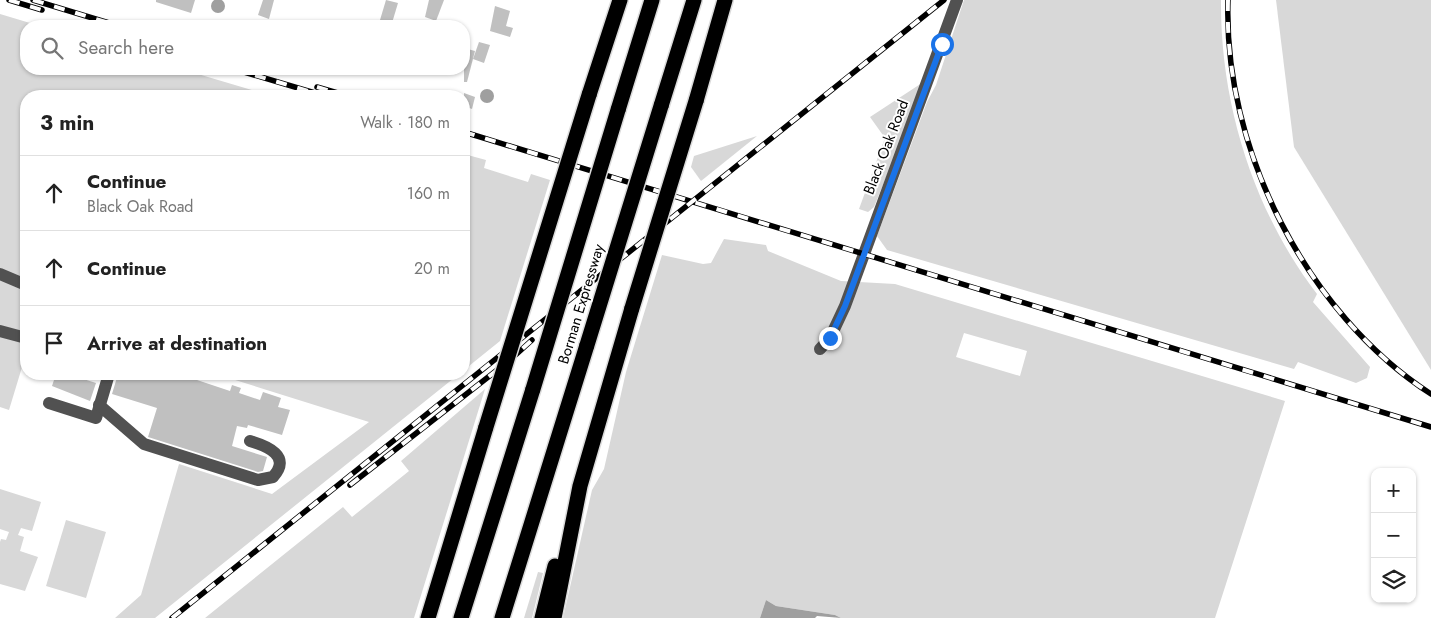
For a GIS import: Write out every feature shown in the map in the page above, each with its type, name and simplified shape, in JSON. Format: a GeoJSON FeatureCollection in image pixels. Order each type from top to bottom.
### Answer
{"type":"FeatureCollection","features":[{"type":"Feature","properties":{"kind":"highway"},"geometry":{"type":"LineString","coordinates":[[428,618],[620,0]]}},
{"type":"Feature","properties":{"kind":"highway","name":"Borman Expressway"},"geometry":{"type":"LineString","coordinates":[[461,618],[652,0]]}},
{"type":"Feature","properties":{"kind":"highway","name":"Borman Expressway"},"geometry":{"type":"LineString","coordinates":[[502,618],[694,0]]}},
{"type":"Feature","properties":{"kind":"highway"},"geometry":{"type":"LineString","coordinates":[[542,618],[558,553],[580,486],[725,0]]}},
{"type":"Feature","properties":{"kind":"highway"},"geometry":{"type":"LineString","coordinates":[[554,618],[580,486]]}},
{"type":"Feature","properties":{"kind":"street","name":"Black Oak Road"},"geometry":{"type":"LineString","coordinates":[[820,349],[830,338],[845,306],[957,0]]}},
{"type":"Feature","properties":{"kind":"street"},"geometry":{"type":"LineString","coordinates":[[0,274],[20,282]]}},
{"type":"Feature","properties":{"kind":"street"},"geometry":{"type":"LineString","coordinates":[[0,331],[20,336]]}},
{"type":"Feature","properties":{"kind":"street"},"geometry":{"type":"LineString","coordinates":[[49,403],[96,418],[107,380]]}},
{"type":"Feature","properties":{"kind":"street"},"geometry":{"type":"LineString","coordinates":[[100,405],[144,444],[258,480],[273,476],[279,462],[278,457],[270,447],[250,441]]}},
{"type":"Feature","properties":{"kind":"shaded area"},"geometry":{"type":"Polygon","coordinates":[[[215,-1],[221,-1],[225,6],[221,13],[215,13],[211,9],[211,3],[215,-1]]]}},
{"type":"Feature","properties":{"kind":"shaded area"},"geometry":{"type":"Polygon","coordinates":[[[964,0],[1221,0],[1222,39],[1234,117],[1245,155],[1259,192],[1275,228],[1317,294],[1313,302],[1370,367],[1367,378],[1356,383],[1298,362],[1294,369],[887,250],[877,236],[927,102],[936,85],[964,0]]]}},
{"type":"Feature","properties":{"kind":"shaded area"},"geometry":{"type":"Polygon","coordinates":[[[1276,0],[1431,0],[1431,370],[1294,147],[1276,0]]]}},
{"type":"Feature","properties":{"kind":"shaded area"},"geometry":{"type":"Polygon","coordinates":[[[0,14],[20,20],[20,75],[201,75],[252,90],[20,90],[20,374],[9,410],[0,407],[0,14]]]}},
{"type":"Feature","properties":{"kind":"shaded area"},"geometry":{"type":"Polygon","coordinates":[[[925,81],[874,207],[868,212],[859,209],[885,138],[870,117],[925,81]]]}},
{"type":"Feature","properties":{"kind":"shaded area"},"geometry":{"type":"Polygon","coordinates":[[[484,89],[490,89],[494,96],[490,103],[484,103],[480,99],[480,93],[484,89]]]}},
{"type":"Feature","properties":{"kind":"shaded area"},"geometry":{"type":"Polygon","coordinates":[[[757,136],[701,181],[691,167],[694,156],[757,136]]]}},
{"type":"Feature","properties":{"kind":"shaded area"},"geometry":{"type":"Polygon","coordinates":[[[470,156],[486,160],[484,168],[528,182],[531,174],[550,180],[500,341],[470,365],[470,156]]]}},
{"type":"Feature","properties":{"kind":"shaded area"},"geometry":{"type":"Polygon","coordinates":[[[724,239],[766,245],[768,251],[841,281],[895,284],[1285,401],[1215,618],[841,618],[835,615],[776,606],[766,600],[760,618],[563,618],[592,490],[604,469],[626,372],[662,255],[703,264],[711,263],[724,239]],[[964,333],[956,357],[1020,376],[1027,351],[964,333]]]}},
{"type":"Feature","properties":{"kind":"shaded area"},"geometry":{"type":"Polygon","coordinates":[[[235,380],[452,380],[155,618],[115,618],[141,595],[179,464],[272,494],[369,422],[235,380]]]}},
{"type":"Feature","properties":{"kind":"shaded area"},"geometry":{"type":"Polygon","coordinates":[[[485,389],[414,618],[205,618],[343,507],[352,517],[409,471],[401,461],[485,389]]]}},
{"type":"Feature","properties":{"kind":"shaded area"},"geometry":{"type":"Polygon","coordinates":[[[0,489],[41,502],[32,531],[21,528],[18,535],[24,537],[20,551],[38,557],[25,591],[0,584],[0,542],[1,539],[6,540],[9,532],[0,529],[0,489]]]}},
{"type":"Feature","properties":{"kind":"shaded area"},"geometry":{"type":"Polygon","coordinates":[[[66,520],[106,532],[86,598],[46,586],[66,520]]]}},
{"type":"Feature","properties":{"kind":"shaded area"},"geometry":{"type":"Polygon","coordinates":[[[538,572],[543,573],[532,618],[524,618],[538,572]]]}},
{"type":"Feature","properties":{"kind":"shaded area"},"geometry":{"type":"Polygon","coordinates":[[[766,600],[776,606],[835,615],[841,618],[817,616],[815,618],[760,618],[766,600]]]}},
{"type":"Feature","properties":{"kind":"building"},"geometry":{"type":"Polygon","coordinates":[[[156,0],[195,0],[191,13],[156,2],[156,0]]]}},
{"type":"Feature","properties":{"kind":"building"},"geometry":{"type":"Polygon","coordinates":[[[263,0],[274,0],[269,19],[258,15],[263,0]]]}},
{"type":"Feature","properties":{"kind":"building"},"geometry":{"type":"Polygon","coordinates":[[[386,0],[398,3],[393,20],[380,20],[386,0]]]}},
{"type":"Feature","properties":{"kind":"building"},"geometry":{"type":"Polygon","coordinates":[[[429,0],[444,0],[436,20],[425,17],[429,0]]]}},
{"type":"Feature","properties":{"kind":"building"},"geometry":{"type":"Polygon","coordinates":[[[495,6],[510,11],[506,26],[513,28],[510,37],[490,31],[495,6]]]}},
{"type":"Feature","properties":{"kind":"building"},"geometry":{"type":"Polygon","coordinates":[[[479,42],[490,45],[484,63],[473,59],[479,42]]]}},
{"type":"Feature","properties":{"kind":"building"},"geometry":{"type":"Polygon","coordinates":[[[470,50],[475,51],[470,70],[470,50]]]}},
{"type":"Feature","properties":{"kind":"building"},"geometry":{"type":"Polygon","coordinates":[[[464,75],[469,75],[467,82],[464,82],[464,75]]]}},
{"type":"Feature","properties":{"kind":"building"},"geometry":{"type":"Polygon","coordinates":[[[470,95],[475,97],[472,109],[470,108],[470,95]]]}},
{"type":"Feature","properties":{"kind":"building"},"geometry":{"type":"Polygon","coordinates":[[[54,380],[87,380],[96,383],[90,401],[52,386],[54,380]]]}},
{"type":"Feature","properties":{"kind":"building"},"geometry":{"type":"Polygon","coordinates":[[[116,380],[197,380],[230,391],[232,385],[241,388],[239,393],[260,400],[263,392],[281,398],[278,407],[290,410],[282,435],[248,425],[247,428],[237,426],[232,446],[267,457],[263,471],[258,472],[148,437],[157,408],[112,394],[116,380]]]}},
{"type":"Feature","properties":{"kind":"railway"},"geometry":{"type":"LineString","coordinates":[[9,0],[42,10]]}},
{"type":"Feature","properties":{"kind":"railway"},"geometry":{"type":"LineString","coordinates":[[33,0],[99,20]]}},
{"type":"Feature","properties":{"kind":"railway"},"geometry":{"type":"LineString","coordinates":[[470,379],[944,0]]}},
{"type":"Feature","properties":{"kind":"railway"},"geometry":{"type":"LineString","coordinates":[[1228,0],[1230,56],[1240,113],[1257,168],[1281,222],[1311,273],[1346,319],[1386,360],[1431,394]]}},
{"type":"Feature","properties":{"kind":"railway"},"geometry":{"type":"LineString","coordinates":[[254,75],[305,90]]}},
{"type":"Feature","properties":{"kind":"railway"},"geometry":{"type":"LineString","coordinates":[[317,87],[327,90]]}},
{"type":"Feature","properties":{"kind":"railway"},"geometry":{"type":"LineString","coordinates":[[470,134],[1431,427]]}},
{"type":"Feature","properties":{"kind":"railway"},"geometry":{"type":"LineString","coordinates":[[350,485],[510,360],[532,340]]}},
{"type":"Feature","properties":{"kind":"railway"},"geometry":{"type":"LineString","coordinates":[[172,618],[469,380]]}},
{"type":"Feature","properties":{"kind":"route"},"geometry":{"type":"LineString","coordinates":[[830,338],[845,306],[857,269],[942,44]]}}]}
